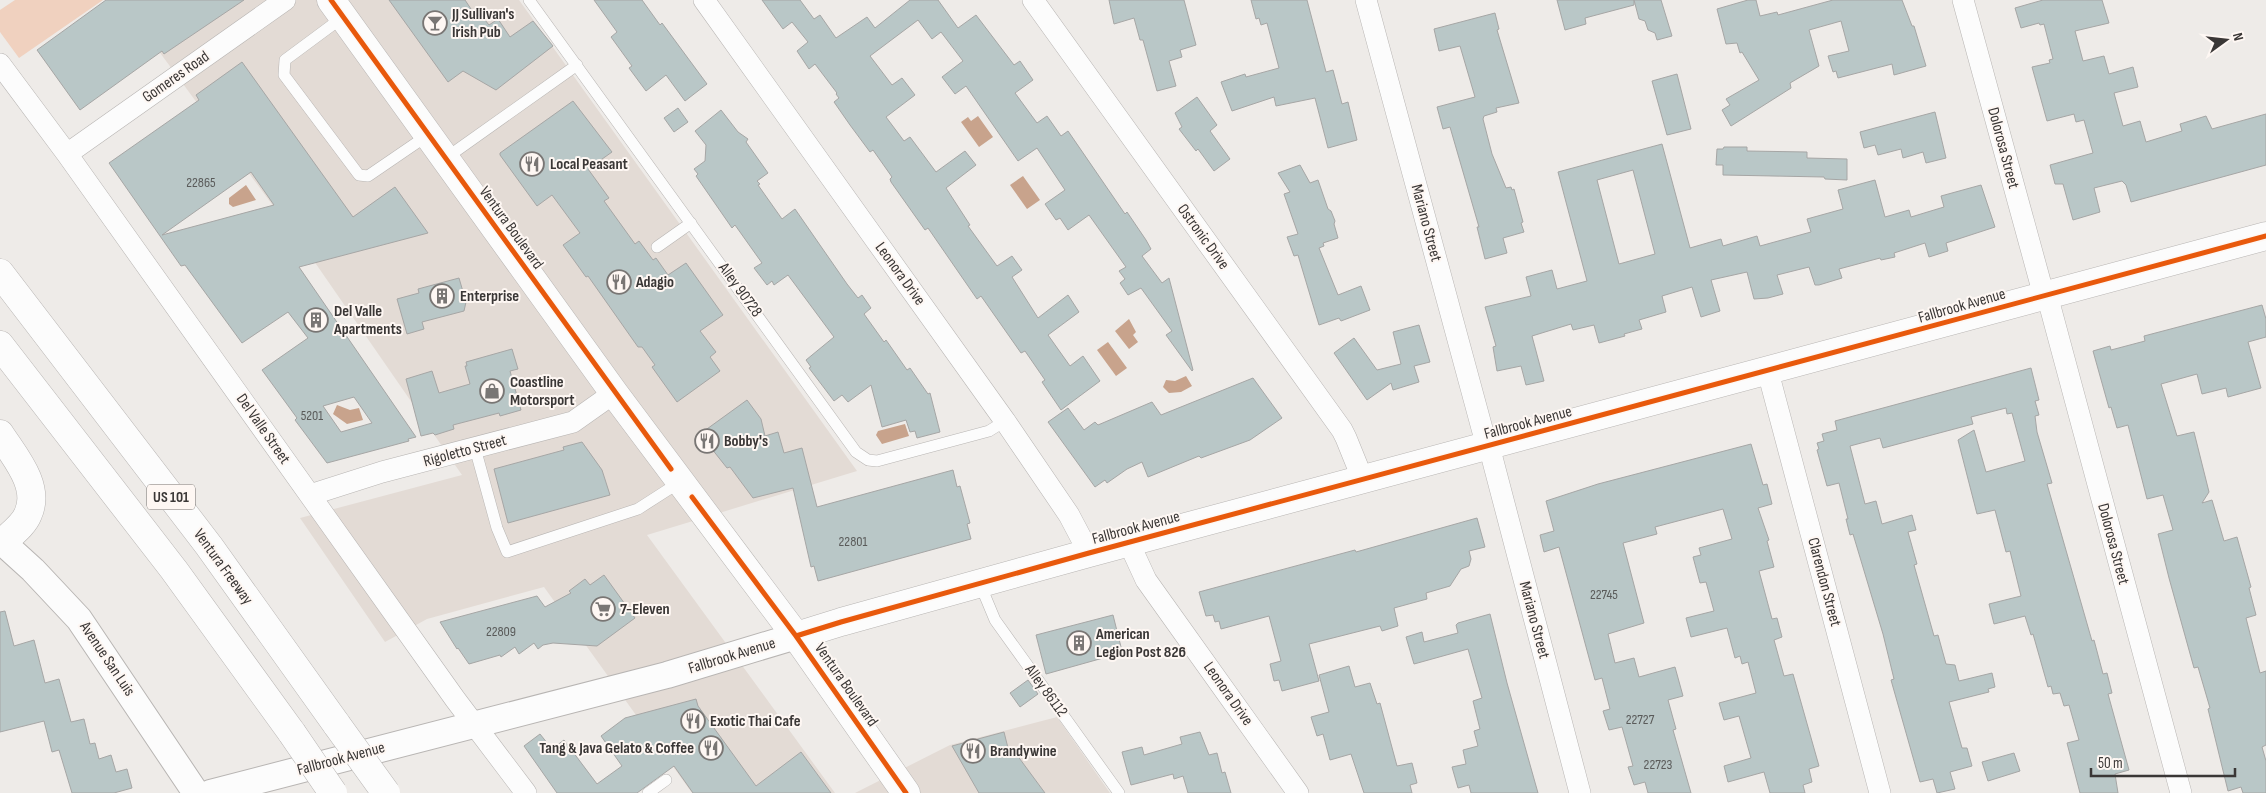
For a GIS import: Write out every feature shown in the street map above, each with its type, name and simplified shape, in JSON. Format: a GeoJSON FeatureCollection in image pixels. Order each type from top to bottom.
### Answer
{"type":"FeatureCollection","features":[{"type":"Feature","properties":{"kind":"main road","name":"Ventura Boulevard"},"geometry":{"type":"LineString","coordinates":[[337,9],[614,393],[796,636],[906,793]]}},
{"type":"Feature","properties":{"kind":"main road","name":"Fallbrook Avenue"},"geometry":{"type":"LineString","coordinates":[[796,636],[1129,543],[2266,236]]}},
{"type":"Feature","properties":{"kind":"main road","name":"Ventura Freeway"},"geometry":{"type":"LineString","coordinates":[[0,273],[203,538],[386,793]]}},
{"type":"Feature","properties":{"kind":"main road","name":"US 101"},"geometry":{"type":"LineString","coordinates":[[0,345],[174,570],[333,793]]}},
{"type":"Feature","properties":{"kind":"main road"},"geometry":{"type":"LineString","coordinates":[[0,434],[26,477],[32,496],[28,515],[1,543]]}},
{"type":"Feature","properties":{"kind":"street","name":"Gomeres Road"},"geometry":{"type":"LineString","coordinates":[[67,154],[285,0]]}},
{"type":"Feature","properties":{"kind":"street","name":"Leonora Drive"},"geometry":{"type":"LineString","coordinates":[[704,0],[1005,421],[1069,516],[1089,554]]}},
{"type":"Feature","properties":{"kind":"street","name":"Ostronic Drive"},"geometry":{"type":"LineString","coordinates":[[1033,0],[1342,430],[1363,480]]}},
{"type":"Feature","properties":{"kind":"street","name":"Mariano Street"},"geometry":{"type":"LineString","coordinates":[[1366,0],[1488,446],[1580,793]]}},
{"type":"Feature","properties":{"kind":"street","name":"Dolorosa Street"},"geometry":{"type":"LineString","coordinates":[[1963,0],[2046,296],[2181,793]]}},
{"type":"Feature","properties":{"kind":"street","name":"Del Valle Street"},"geometry":{"type":"LineString","coordinates":[[0,64],[67,154],[455,699],[476,724],[526,793]]}},
{"type":"Feature","properties":{"kind":"street","name":"Clarendon Street"},"geometry":{"type":"LineString","coordinates":[[1768,372],[1880,793]]}},
{"type":"Feature","properties":{"kind":"street","name":"Rigoletto Street"},"geometry":{"type":"LineString","coordinates":[[310,495],[382,472],[573,422],[614,393]]}},
{"type":"Feature","properties":{"kind":"street","name":"Avenue San Luis"},"geometry":{"type":"LineString","coordinates":[[1,543],[33,570],[79,618],[196,793]]}},
{"type":"Feature","properties":{"kind":"street","name":"Leonora Drive"},"geometry":{"type":"LineString","coordinates":[[1129,543],[1146,580],[1298,793]]}},
{"type":"Feature","properties":{"kind":"street","name":"Fallbrook Avenue"},"geometry":{"type":"LineString","coordinates":[[210,793],[674,673],[796,636]]}},
{"type":"Feature","properties":{"kind":"lane","name":"Alley 90728"},"geometry":{"type":"LineString","coordinates":[[529,0],[856,452],[868,460],[878,461],[980,434],[1005,421]]}},
{"type":"Feature","properties":{"kind":"lane"},"geometry":{"type":"LineString","coordinates":[[337,9],[285,60],[284,75],[359,175],[368,176],[428,134]]}},
{"type":"Feature","properties":{"kind":"lane"},"geometry":{"type":"LineString","coordinates":[[446,158],[577,65]]}},
{"type":"Feature","properties":{"kind":"lane"},"geometry":{"type":"LineString","coordinates":[[657,247],[692,223]]}},
{"type":"Feature","properties":{"kind":"lane"},"geometry":{"type":"LineString","coordinates":[[475,448],[497,528],[508,552],[638,509],[680,482]]}},
{"type":"Feature","properties":{"kind":"lane","name":"Alley 86112"},"geometry":{"type":"LineString","coordinates":[[980,584],[996,620],[1120,793]]}},
{"type":"Feature","properties":{"kind":"lane"},"geometry":{"type":"LineString","coordinates":[[648,793],[666,780]]}},
{"type":"Feature","properties":{"kind":"shaded area"},"geometry":{"type":"Polygon","coordinates":[[[15,0],[103,0],[19,58],[0,32],[0,10],[15,0]]]}},
{"type":"Feature","properties":{"kind":"shaded area"},"geometry":{"type":"Polygon","coordinates":[[[121,0],[519,0],[857,471],[647,535],[835,793],[692,793],[544,587],[427,619],[385,642],[300,518],[462,475],[316,264],[121,0]]]}},
{"type":"Feature","properties":{"kind":"shaded area"},"geometry":{"type":"Polygon","coordinates":[[[978,116],[993,137],[979,147],[961,122],[968,117],[971,121],[978,116]]]}},
{"type":"Feature","properties":{"kind":"shaded area"},"geometry":{"type":"Polygon","coordinates":[[[1023,176],[1040,200],[1027,209],[1010,185],[1023,176]]]}},
{"type":"Feature","properties":{"kind":"shaded area"},"geometry":{"type":"Polygon","coordinates":[[[246,185],[256,200],[233,207],[229,204],[229,198],[246,185]]]}},
{"type":"Feature","properties":{"kind":"shaded area"},"geometry":{"type":"Polygon","coordinates":[[[1129,319],[1136,332],[1133,335],[1138,342],[1129,349],[1115,331],[1129,319]]]}},
{"type":"Feature","properties":{"kind":"shaded area"},"geometry":{"type":"Polygon","coordinates":[[[1108,342],[1127,368],[1116,376],[1097,350],[1108,342]]]}},
{"type":"Feature","properties":{"kind":"shaded area"},"geometry":{"type":"Polygon","coordinates":[[[1186,376],[1192,386],[1181,392],[1169,393],[1163,387],[1166,380],[1175,381],[1186,376]]]}},
{"type":"Feature","properties":{"kind":"shaded area"},"geometry":{"type":"Polygon","coordinates":[[[337,405],[350,410],[359,408],[363,420],[347,424],[333,414],[337,405]]]}},
{"type":"Feature","properties":{"kind":"shaded area"},"geometry":{"type":"Polygon","coordinates":[[[905,424],[909,436],[882,444],[876,435],[878,431],[905,424]]]}},
{"type":"Feature","properties":{"kind":"shaded area"},"geometry":{"type":"Polygon","coordinates":[[[1057,717],[1110,793],[855,793],[950,745],[1057,717]]]}},
{"type":"Feature","properties":{"kind":"building"},"geometry":{"type":"Polygon","coordinates":[[[106,0],[244,0],[164,54],[162,51],[80,110],[37,50],[106,0]]]}},
{"type":"Feature","properties":{"kind":"building"},"geometry":{"type":"Polygon","coordinates":[[[389,0],[465,0],[477,18],[481,15],[489,25],[498,19],[510,37],[533,21],[553,46],[496,90],[463,71],[448,82],[389,0]]]}},
{"type":"Feature","properties":{"kind":"building"},"geometry":{"type":"Polygon","coordinates":[[[594,0],[642,0],[660,25],[662,23],[707,84],[685,101],[666,75],[646,91],[629,68],[632,66],[611,37],[617,32],[594,0]]]}},
{"type":"Feature","properties":{"kind":"building"},"geometry":{"type":"Polygon","coordinates":[[[762,0],[800,0],[814,19],[820,15],[836,38],[867,17],[875,28],[910,0],[938,0],[958,28],[976,15],[1014,65],[1020,61],[1033,80],[1015,93],[1037,123],[1047,116],[1061,136],[1068,131],[1125,214],[1127,212],[1146,240],[1151,249],[1142,256],[1162,283],[1169,278],[1193,370],[1166,335],[1172,331],[1141,288],[1128,295],[1120,283],[1125,279],[1119,271],[1126,267],[1089,215],[1068,230],[1060,218],[1056,220],[1045,204],[1065,190],[1037,148],[1018,161],[966,86],[955,94],[942,77],[963,61],[941,32],[932,39],[918,20],[870,56],[892,85],[902,78],[915,95],[886,117],[904,141],[910,137],[936,172],[965,151],[976,165],[946,188],[970,225],[968,226],[997,266],[1012,256],[1022,270],[1012,277],[1038,318],[1068,295],[1079,312],[1048,335],[1070,366],[1083,356],[1100,381],[1061,410],[1042,382],[1045,380],[1025,351],[1021,353],[981,296],[977,299],[928,228],[925,230],[891,182],[890,179],[892,177],[873,150],[870,152],[850,125],[834,102],[839,98],[837,93],[815,64],[809,69],[797,51],[808,42],[792,22],[783,29],[762,0]]]}},
{"type":"Feature","properties":{"kind":"building"},"geometry":{"type":"Polygon","coordinates":[[[1109,0],[1184,0],[1196,45],[1180,50],[1182,57],[1169,61],[1176,86],[1157,91],[1143,40],[1140,40],[1134,18],[1114,24],[1109,0]]]}},
{"type":"Feature","properties":{"kind":"building"},"geometry":{"type":"Polygon","coordinates":[[[1251,0],[1307,0],[1326,72],[1333,70],[1342,104],[1348,102],[1357,140],[1328,148],[1315,98],[1276,106],[1274,97],[1232,111],[1221,82],[1245,74],[1246,77],[1279,68],[1267,23],[1261,25],[1259,18],[1256,19],[1251,0]]]}},
{"type":"Feature","properties":{"kind":"building"},"geometry":{"type":"Polygon","coordinates":[[[1557,0],[1634,0],[1634,5],[1585,18],[1586,24],[1565,30],[1557,0]]]}},
{"type":"Feature","properties":{"kind":"building"},"geometry":{"type":"Polygon","coordinates":[[[1634,0],[1661,0],[1672,36],[1657,40],[1655,33],[1648,30],[1645,21],[1639,19],[1634,0]]]}},
{"type":"Feature","properties":{"kind":"building"},"geometry":{"type":"Polygon","coordinates":[[[1748,0],[1756,0],[1760,16],[1777,12],[1778,15],[1833,0],[1902,0],[1912,26],[1914,26],[1926,66],[1894,75],[1892,64],[1838,78],[1836,71],[1833,72],[1828,56],[1849,51],[1841,21],[1809,30],[1819,66],[1790,83],[1791,88],[1731,126],[1722,110],[1730,105],[1726,99],[1759,80],[1742,52],[1740,53],[1737,43],[1726,44],[1717,9],[1748,0]]]}},
{"type":"Feature","properties":{"kind":"building"},"geometry":{"type":"Polygon","coordinates":[[[2043,0],[2102,0],[2109,23],[2075,31],[2083,61],[2104,56],[2109,74],[2133,67],[2138,87],[2114,93],[2123,126],[2140,121],[2146,142],[2182,131],[2180,124],[2206,116],[2212,129],[2266,114],[2266,165],[2131,202],[2126,185],[2122,181],[2094,188],[2100,212],[2073,220],[2063,184],[2055,184],[2050,165],[2093,153],[2084,120],[2076,122],[2074,114],[2047,121],[2032,67],[2050,63],[2049,60],[2053,59],[2044,24],[2040,25],[2039,23],[2021,28],[2015,8],[2043,0]]]}},
{"type":"Feature","properties":{"kind":"building"},"geometry":{"type":"Polygon","coordinates":[[[1495,13],[1499,29],[1497,30],[1519,103],[1496,108],[1497,112],[1484,116],[1483,119],[1492,154],[1506,188],[1511,187],[1512,190],[1514,189],[1524,232],[1503,238],[1507,253],[1485,259],[1477,227],[1479,227],[1450,127],[1443,129],[1437,107],[1475,97],[1460,46],[1439,51],[1434,29],[1495,13]]]}},
{"type":"Feature","properties":{"kind":"building"},"geometry":{"type":"Polygon","coordinates":[[[242,62],[353,217],[395,187],[428,233],[299,267],[416,437],[408,439],[409,441],[327,463],[295,420],[297,418],[262,370],[308,338],[288,312],[242,343],[185,265],[181,266],[109,163],[199,100],[196,95],[242,62]],[[251,172],[162,235],[274,205],[251,172]],[[354,397],[323,406],[341,432],[372,423],[354,397]]]}},
{"type":"Feature","properties":{"kind":"building"},"geometry":{"type":"Polygon","coordinates":[[[1677,74],[1691,129],[1667,135],[1652,81],[1677,74]]]}},
{"type":"Feature","properties":{"kind":"building"},"geometry":{"type":"Polygon","coordinates":[[[1197,97],[1217,125],[1210,131],[1230,159],[1214,171],[1198,149],[1196,151],[1179,129],[1182,127],[1175,113],[1197,97]]]}},
{"type":"Feature","properties":{"kind":"building"},"geometry":{"type":"Polygon","coordinates":[[[573,101],[612,152],[588,169],[609,198],[604,201],[635,244],[639,241],[653,260],[656,258],[668,275],[686,263],[723,315],[700,331],[716,352],[710,357],[720,371],[677,402],[652,367],[655,365],[642,347],[638,347],[588,276],[586,277],[563,245],[580,233],[552,195],[537,206],[500,155],[500,153],[573,101]]]}},
{"type":"Feature","properties":{"kind":"building"},"geometry":{"type":"Polygon","coordinates":[[[678,108],[688,122],[674,132],[664,118],[678,108]]]}},
{"type":"Feature","properties":{"kind":"building"},"geometry":{"type":"Polygon","coordinates":[[[721,110],[738,132],[748,139],[746,142],[768,173],[757,181],[760,184],[758,185],[782,219],[795,209],[847,284],[858,298],[862,295],[871,308],[864,314],[884,342],[886,340],[907,370],[910,368],[928,394],[930,393],[940,432],[917,438],[915,431],[910,432],[906,420],[882,427],[871,385],[848,402],[842,395],[834,401],[809,368],[811,367],[806,360],[834,337],[788,275],[774,285],[772,281],[767,285],[754,268],[762,263],[735,225],[732,228],[696,176],[698,174],[694,169],[705,161],[706,145],[695,131],[721,110]]]}},
{"type":"Feature","properties":{"kind":"building"},"geometry":{"type":"Polygon","coordinates":[[[1935,112],[1946,158],[1926,163],[1923,152],[1903,158],[1901,149],[1878,155],[1875,145],[1864,148],[1860,132],[1935,112]]]}},
{"type":"Feature","properties":{"kind":"building"},"geometry":{"type":"Polygon","coordinates":[[[1662,144],[1690,248],[1721,239],[1723,246],[1757,236],[1760,246],[1811,232],[1807,219],[1843,209],[1838,190],[1875,180],[1885,217],[1909,210],[1911,217],[1944,207],[1941,196],[1981,185],[1995,227],[1946,243],[1948,251],[1929,257],[1925,243],[1894,253],[1895,257],[1881,260],[1880,258],[1839,269],[1842,278],[1819,285],[1815,285],[1809,267],[1777,275],[1783,294],[1768,298],[1754,299],[1747,272],[1711,280],[1720,311],[1701,317],[1692,287],[1662,296],[1666,312],[1639,320],[1642,329],[1599,343],[1594,325],[1573,330],[1571,324],[1532,336],[1544,381],[1526,385],[1521,366],[1497,371],[1493,347],[1496,346],[1485,307],[1531,296],[1526,277],[1552,270],[1557,289],[1587,281],[1558,172],[1662,144]],[[1633,170],[1597,180],[1619,264],[1655,254],[1633,170]]]}},
{"type":"Feature","properties":{"kind":"building"},"geometry":{"type":"Polygon","coordinates":[[[1724,147],[1747,147],[1747,151],[1807,152],[1807,158],[1847,159],[1847,180],[1825,179],[1824,177],[1723,175],[1723,165],[1716,165],[1717,149],[1723,149],[1724,147]]]}},
{"type":"Feature","properties":{"kind":"building"},"geometry":{"type":"Polygon","coordinates":[[[1300,165],[1310,183],[1318,180],[1328,209],[1331,211],[1335,221],[1334,224],[1338,238],[1323,243],[1324,246],[1319,248],[1338,295],[1361,286],[1370,310],[1341,321],[1339,318],[1319,325],[1298,255],[1294,256],[1287,237],[1298,234],[1284,194],[1290,192],[1278,173],[1300,165]]]}},
{"type":"Feature","properties":{"kind":"building","name":"Enterprise"},"geometry":{"type":"Polygon","coordinates":[[[459,278],[466,302],[464,311],[422,322],[424,329],[407,334],[397,299],[419,293],[418,289],[459,278]]]}},
{"type":"Feature","properties":{"kind":"building"},"geometry":{"type":"Polygon","coordinates":[[[2262,305],[2266,319],[2266,337],[2248,342],[2261,388],[2228,397],[2226,388],[2202,394],[2197,374],[2161,384],[2177,436],[2194,432],[2209,492],[2202,503],[2212,500],[2224,541],[2237,537],[2251,587],[2249,588],[2256,615],[2246,618],[2260,673],[2266,671],[2266,745],[2262,747],[2266,761],[2266,793],[2243,793],[2241,787],[2228,791],[2208,709],[2210,708],[2198,667],[2194,668],[2169,578],[2158,534],[2173,530],[2163,495],[2147,499],[2128,425],[2117,428],[2111,407],[2109,408],[2093,351],[2110,346],[2111,350],[2145,341],[2144,336],[2262,305]]]}},
{"type":"Feature","properties":{"kind":"building"},"geometry":{"type":"Polygon","coordinates":[[[1419,325],[1430,362],[1414,366],[1419,382],[1393,390],[1391,383],[1367,400],[1334,353],[1354,338],[1377,370],[1401,364],[1393,332],[1419,325]]]}},
{"type":"Feature","properties":{"kind":"building"},"geometry":{"type":"Polygon","coordinates":[[[512,349],[518,369],[510,371],[521,410],[500,416],[499,413],[453,425],[454,429],[435,435],[433,433],[421,436],[406,379],[432,371],[439,393],[470,384],[465,366],[467,366],[466,362],[512,349]]]}},
{"type":"Feature","properties":{"kind":"building"},"geometry":{"type":"Polygon","coordinates":[[[2031,368],[2039,400],[2035,401],[2039,415],[2035,416],[2037,432],[2052,483],[2047,484],[2092,641],[2094,640],[2103,674],[2107,673],[2112,693],[2108,694],[2129,770],[2115,774],[2118,793],[2080,793],[2067,743],[2079,740],[2069,705],[2064,706],[2060,693],[2053,694],[2051,686],[2048,687],[2033,634],[2031,635],[2025,616],[1994,624],[1989,604],[2021,596],[2010,551],[2006,552],[1995,510],[1977,514],[1958,440],[1974,430],[1986,472],[2025,461],[2012,413],[2007,414],[2006,408],[1971,417],[1973,424],[1883,448],[1880,438],[1850,446],[1865,504],[1876,501],[1882,524],[1912,515],[1916,530],[1908,532],[1917,564],[1914,565],[1934,636],[1938,635],[1946,664],[1955,665],[1959,681],[1992,673],[1995,687],[1988,689],[1989,692],[1949,702],[1962,748],[1967,748],[1972,766],[1950,772],[1955,789],[1937,793],[1933,779],[1920,782],[1891,680],[1894,679],[1883,634],[1853,534],[1850,535],[1839,483],[1827,486],[1817,450],[1819,449],[1817,443],[1824,441],[1822,434],[1837,430],[1835,421],[2031,368]]]}},
{"type":"Feature","properties":{"kind":"building"},"geometry":{"type":"Polygon","coordinates":[[[1253,378],[1282,418],[1250,440],[1201,458],[1199,456],[1148,477],[1142,462],[1127,469],[1107,483],[1105,480],[1095,487],[1048,422],[1068,408],[1084,430],[1095,422],[1098,425],[1152,402],[1161,415],[1253,378]]]}},
{"type":"Feature","properties":{"kind":"building"},"geometry":{"type":"Polygon","coordinates":[[[747,400],[761,419],[765,436],[778,432],[784,453],[802,448],[817,507],[953,470],[957,487],[960,486],[970,523],[967,524],[971,539],[818,581],[814,566],[811,567],[793,488],[753,498],[730,467],[727,468],[700,434],[747,400]]]}},
{"type":"Feature","properties":{"kind":"building"},"geometry":{"type":"Polygon","coordinates":[[[582,442],[602,470],[610,495],[508,523],[494,469],[564,450],[563,447],[582,442]]]}},
{"type":"Feature","properties":{"kind":"building"},"geometry":{"type":"Polygon","coordinates":[[[1751,444],[1763,485],[1767,484],[1772,504],[1758,508],[1769,540],[1767,541],[1774,567],[1759,571],[1772,619],[1777,618],[1782,637],[1774,640],[1784,676],[1793,674],[1819,766],[1809,769],[1812,782],[1803,785],[1805,793],[1770,793],[1764,772],[1728,782],[1724,766],[1751,758],[1739,716],[1724,720],[1719,703],[1756,693],[1748,662],[1742,664],[1740,656],[1735,658],[1727,628],[1691,637],[1686,618],[1714,611],[1706,582],[1700,583],[1693,557],[1701,555],[1699,548],[1732,539],[1723,509],[1655,527],[1657,534],[1623,543],[1644,623],[1608,634],[1615,663],[1634,658],[1639,677],[1675,667],[1683,696],[1668,700],[1676,729],[1673,730],[1691,793],[1648,793],[1645,782],[1634,785],[1628,767],[1633,766],[1622,727],[1609,730],[1603,711],[1610,709],[1602,678],[1595,680],[1559,547],[1544,552],[1540,535],[1554,531],[1546,501],[1598,484],[1751,444]]]}},
{"type":"Feature","properties":{"kind":"building"},"geometry":{"type":"Polygon","coordinates":[[[1477,518],[1485,547],[1469,551],[1471,559],[1469,566],[1461,569],[1450,586],[1426,593],[1427,599],[1394,608],[1398,626],[1382,631],[1380,626],[1309,644],[1319,681],[1282,691],[1279,680],[1274,681],[1270,664],[1281,661],[1269,616],[1221,629],[1219,621],[1215,622],[1213,615],[1206,616],[1199,592],[1355,550],[1356,552],[1477,518]]]}},
{"type":"Feature","properties":{"kind":"building"},"geometry":{"type":"Polygon","coordinates":[[[604,575],[635,618],[597,646],[553,643],[543,645],[538,649],[534,643],[519,654],[515,647],[501,657],[500,655],[469,664],[440,622],[537,596],[545,607],[571,593],[569,591],[585,579],[590,585],[604,575]]]}},
{"type":"Feature","properties":{"kind":"building"},"geometry":{"type":"Polygon","coordinates":[[[5,611],[14,646],[34,640],[45,683],[59,679],[71,722],[84,719],[90,744],[95,743],[99,759],[111,755],[116,772],[127,769],[132,788],[114,793],[72,793],[59,750],[52,752],[44,721],[0,732],[0,612],[5,611]]]}},
{"type":"Feature","properties":{"kind":"building"},"geometry":{"type":"Polygon","coordinates":[[[1490,614],[1538,793],[1471,793],[1469,785],[1458,788],[1452,767],[1466,764],[1463,750],[1478,746],[1474,731],[1480,729],[1473,701],[1482,698],[1468,649],[1414,664],[1406,637],[1422,632],[1424,642],[1458,633],[1456,625],[1458,623],[1490,614]]]}},
{"type":"Feature","properties":{"kind":"building","name":"American Legion Post 826"},"geometry":{"type":"Polygon","coordinates":[[[1113,615],[1121,653],[1046,674],[1036,635],[1113,615]]]}},
{"type":"Feature","properties":{"kind":"building"},"geometry":{"type":"Polygon","coordinates":[[[1349,666],[1355,687],[1370,683],[1377,704],[1380,703],[1397,766],[1412,763],[1417,783],[1410,785],[1412,793],[1364,793],[1351,754],[1330,760],[1323,734],[1317,736],[1311,717],[1329,712],[1319,675],[1349,666]]]}},
{"type":"Feature","properties":{"kind":"building"},"geometry":{"type":"Polygon","coordinates":[[[1028,680],[1038,694],[1020,707],[1010,693],[1028,680]]]}},
{"type":"Feature","properties":{"kind":"building"},"geometry":{"type":"Polygon","coordinates":[[[696,699],[698,706],[756,786],[801,752],[831,793],[693,793],[674,766],[637,793],[557,793],[524,746],[540,734],[552,749],[564,740],[597,784],[622,766],[601,736],[625,718],[696,699]]]}},
{"type":"Feature","properties":{"kind":"building"},"geometry":{"type":"Polygon","coordinates":[[[1004,732],[1009,752],[1014,751],[1045,793],[979,793],[952,746],[1004,732]]]}},
{"type":"Feature","properties":{"kind":"building"},"geometry":{"type":"Polygon","coordinates":[[[1200,732],[1209,755],[1217,753],[1222,773],[1225,772],[1231,793],[1188,793],[1183,776],[1174,779],[1173,774],[1131,785],[1122,752],[1142,747],[1144,755],[1182,744],[1180,737],[1200,732]]]}},
{"type":"Feature","properties":{"kind":"building"},"geometry":{"type":"Polygon","coordinates":[[[2014,753],[2020,771],[1988,781],[1982,762],[2014,753]]]}},
{"type":"Feature","properties":{"kind":"cycle path"},"geometry":{"type":"LineString","coordinates":[[331,0],[671,469]]}},
{"type":"Feature","properties":{"kind":"cycle path"},"geometry":{"type":"LineString","coordinates":[[796,636],[1089,553],[2266,236]]}},
{"type":"Feature","properties":{"kind":"cycle path"},"geometry":{"type":"LineString","coordinates":[[692,497],[796,636],[906,793]]}},
{"type":"Feature","properties":{"kind":"place","name":"JJ Sullivan's Irish Pub"},"geometry":{"type":"Point","coordinates":[435,23]}},
{"type":"Feature","properties":{"kind":"place","name":"Local Peasant"},"geometry":{"type":"Point","coordinates":[532,164]}},
{"type":"Feature","properties":{"kind":"place","name":"Adagio"},"geometry":{"type":"Point","coordinates":[619,282]}},
{"type":"Feature","properties":{"kind":"place","name":"Enterprise"},"geometry":{"type":"Point","coordinates":[442,296]}},
{"type":"Feature","properties":{"kind":"place","name":"Del Valle Apartments"},"geometry":{"type":"Point","coordinates":[316,320]}},
{"type":"Feature","properties":{"kind":"place","name":"Coastline Motorsport"},"geometry":{"type":"Point","coordinates":[492,391]}},
{"type":"Feature","properties":{"kind":"place","name":"Bobby's"},"geometry":{"type":"Point","coordinates":[707,441]}},
{"type":"Feature","properties":{"kind":"place","name":"7-Eleven"},"geometry":{"type":"Point","coordinates":[603,609]}},
{"type":"Feature","properties":{"kind":"place","name":"American Legion Post 826"},"geometry":{"type":"Point","coordinates":[1079,643]}},
{"type":"Feature","properties":{"kind":"place","name":"Exotic Thai Cafe"},"geometry":{"type":"Point","coordinates":[693,721]}},
{"type":"Feature","properties":{"kind":"place","name":"Tang & Java Gelato & Coffee"},"geometry":{"type":"Point","coordinates":[711,748]}},
{"type":"Feature","properties":{"kind":"place","name":"Brandywine"},"geometry":{"type":"Point","coordinates":[973,751]}}]}
